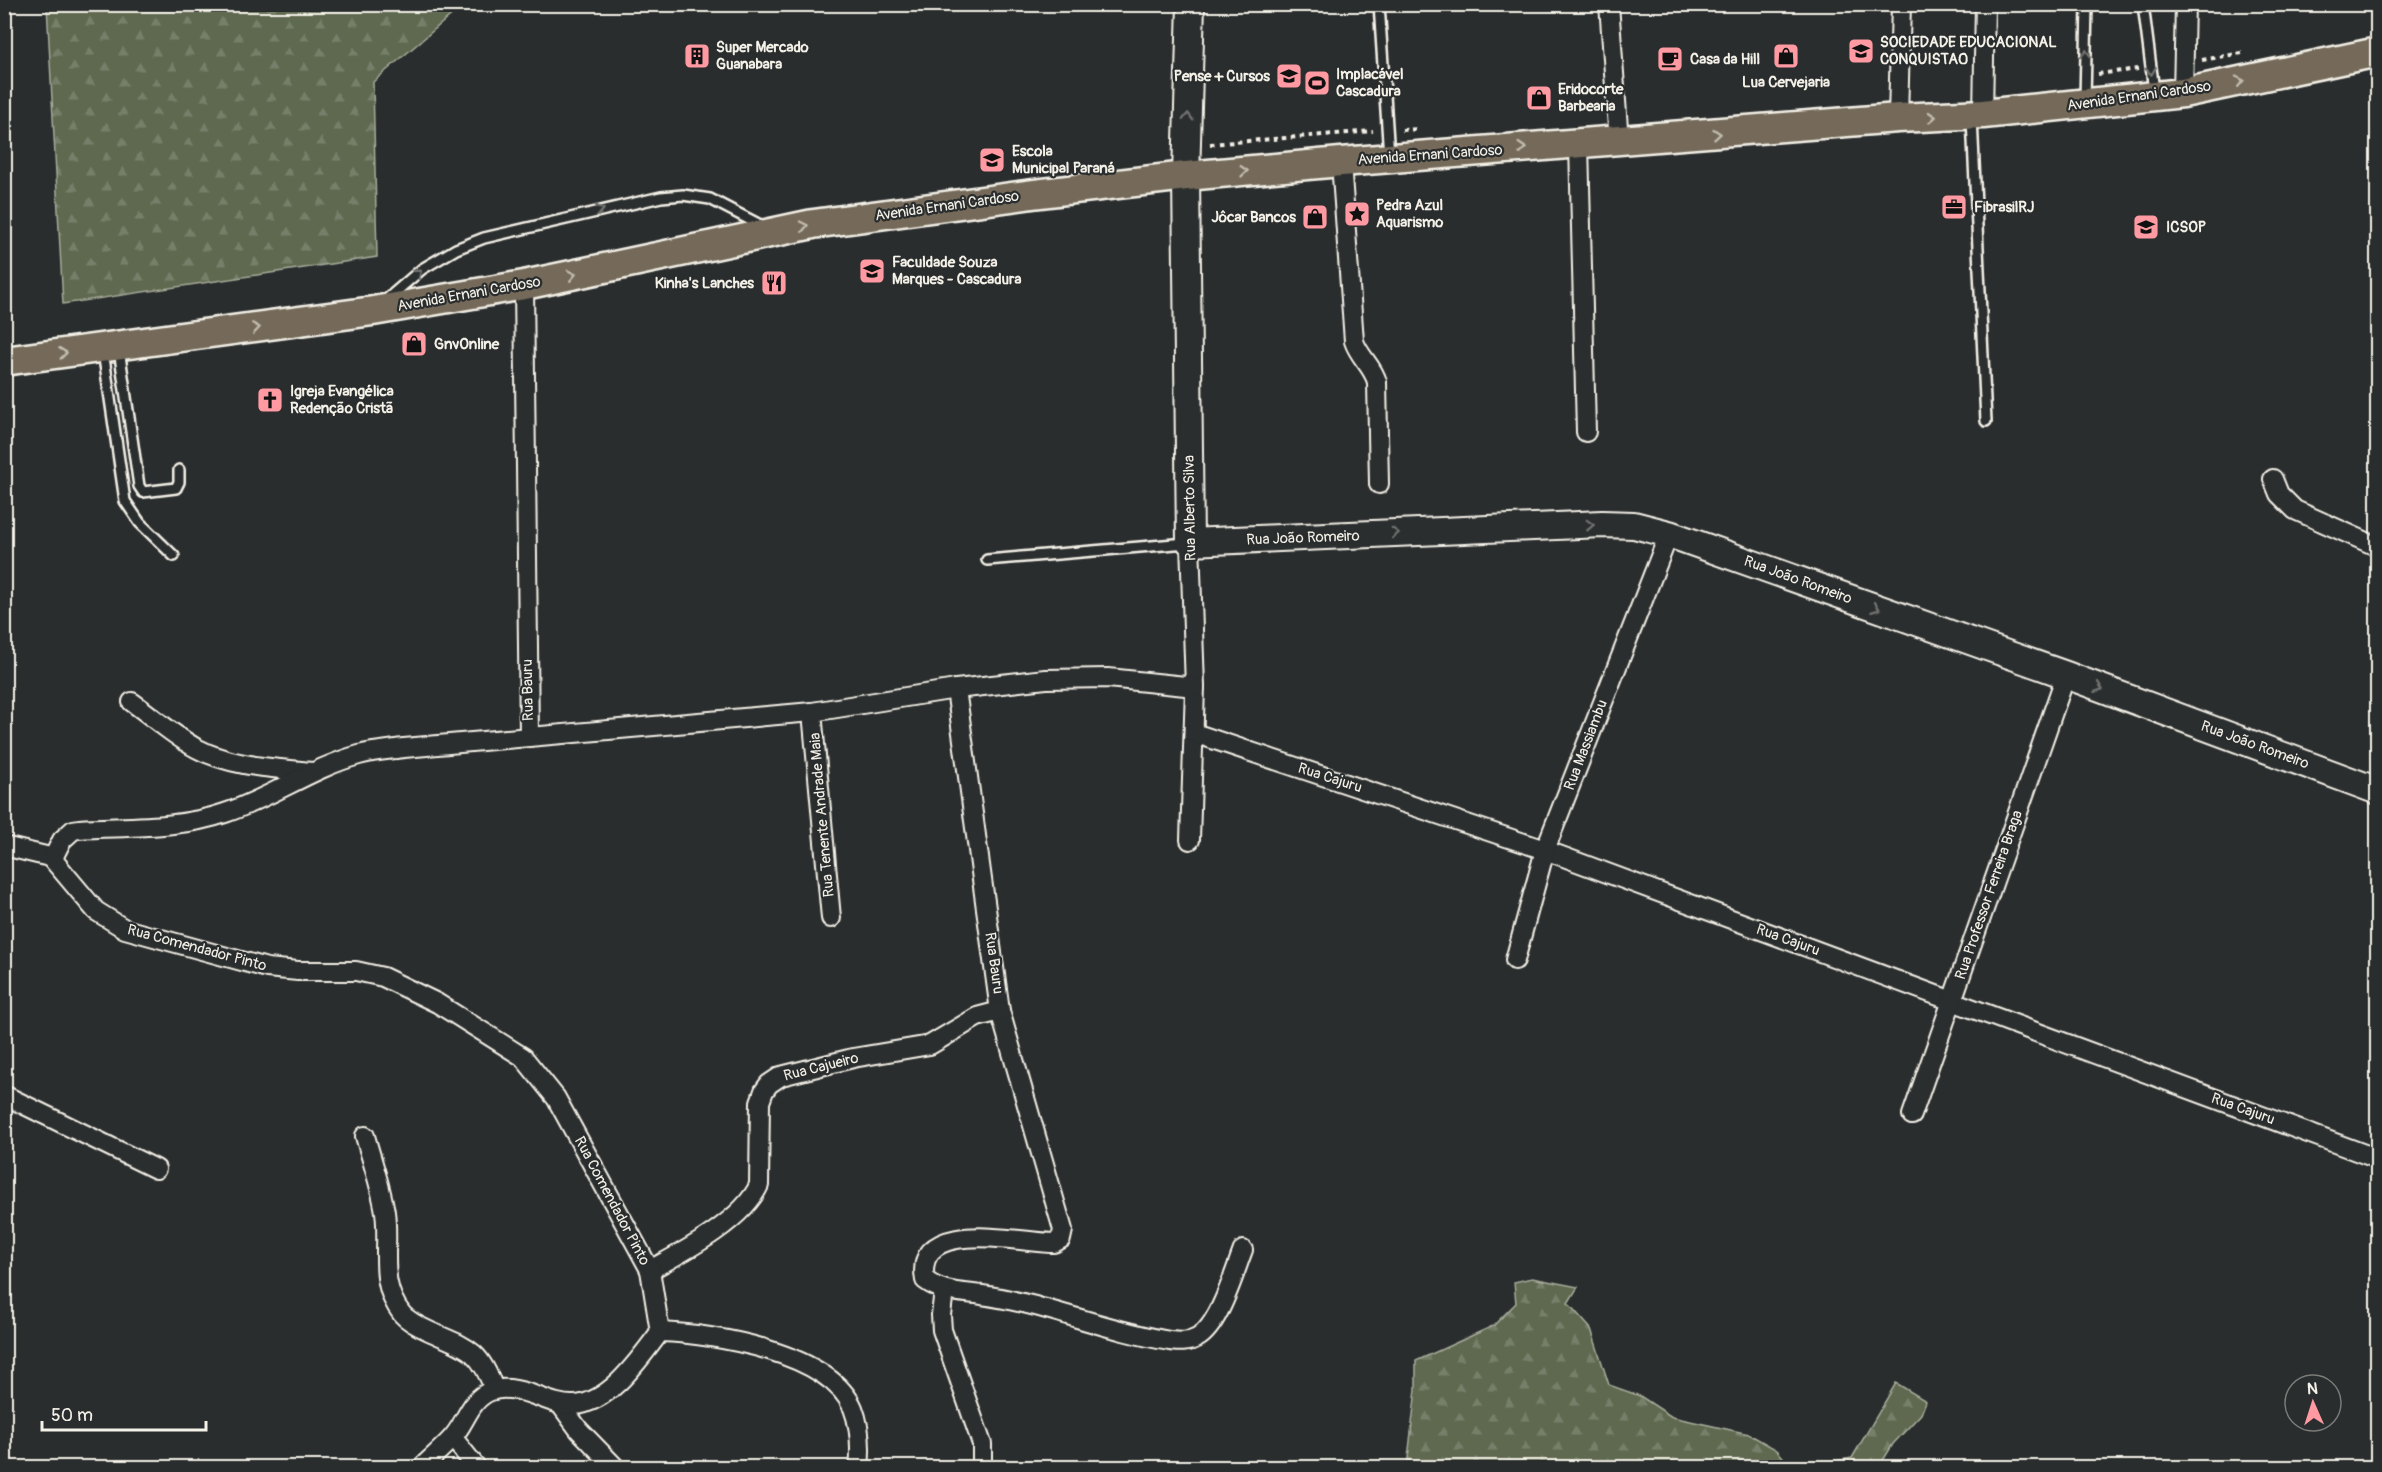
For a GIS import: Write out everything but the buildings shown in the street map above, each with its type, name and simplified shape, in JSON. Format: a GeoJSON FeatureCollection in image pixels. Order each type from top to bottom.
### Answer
{"type":"FeatureCollection","features":[{"type":"Feature","properties":{"kind":"main road","name":"Avenida Ernani Cardoso"},"geometry":{"type":"LineString","coordinates":[[4,361],[373,311],[524,285],[813,224],[1010,197],[1186,176],[1341,162],[2085,104],[2183,93],[2378,52]]}},
{"type":"Feature","properties":{"kind":"street","name":"Rua Alberto Silva"},"geometry":{"type":"LineString","coordinates":[[1190,840],[1195,687],[1190,542],[1186,176],[1191,4]]}},
{"type":"Feature","properties":{"kind":"street"},"geometry":{"type":"LineString","coordinates":[[1609,4],[1619,142]]}},
{"type":"Feature","properties":{"kind":"street"},"geometry":{"type":"LineString","coordinates":[[1898,118],[1901,4]]}},
{"type":"Feature","properties":{"kind":"street"},"geometry":{"type":"LineString","coordinates":[[1977,114],[1985,4]]}},
{"type":"Feature","properties":{"kind":"street"},"geometry":{"type":"LineString","coordinates":[[2183,93],[2185,4]]}},
{"type":"Feature","properties":{"kind":"street"},"geometry":{"type":"LineString","coordinates":[[1579,144],[1586,432]]}},
{"type":"Feature","properties":{"kind":"street"},"geometry":{"type":"LineString","coordinates":[[1341,162],[1354,341],[1359,354],[1375,374],[1377,382],[1379,484]]}},
{"type":"Feature","properties":{"kind":"street","name":"Rua Bauru"},"geometry":{"type":"LineString","coordinates":[[524,285],[529,737],[812,712],[956,689],[1077,677],[1195,687]]}},
{"type":"Feature","properties":{"kind":"street"},"geometry":{"type":"LineString","coordinates":[[2272,479],[2279,494],[2295,510],[2378,547]]}},
{"type":"Feature","properties":{"kind":"street","name":"Rua João Romeiro"},"geometry":{"type":"LineString","coordinates":[[1190,542],[1602,524],[1634,525],[1669,534],[2066,675],[2378,791]]}},
{"type":"Feature","properties":{"kind":"street","name":"Rua Massiambu"},"geometry":{"type":"LineString","coordinates":[[1515,960],[1545,850],[1669,534]]}},
{"type":"Feature","properties":{"kind":"street","name":"Rua Professor Ferreira Braga"},"geometry":{"type":"LineString","coordinates":[[1912,1115],[2066,675]]}},
{"type":"Feature","properties":{"kind":"street","name":"Rua Bauru"},"geometry":{"type":"LineString","coordinates":[[944,1290],[928,1282],[924,1276],[928,1255],[938,1245],[964,1237],[1054,1243],[1061,1239],[1063,1230],[1000,1011],[956,689]]}},
{"type":"Feature","properties":{"kind":"street"},"geometry":{"type":"LineString","coordinates":[[132,702],[197,748],[227,760],[256,767],[314,772]]}},
{"type":"Feature","properties":{"kind":"street","name":"Rua Tenente Andrade Maia"},"geometry":{"type":"LineString","coordinates":[[812,712],[831,918]]}},
{"type":"Feature","properties":{"kind":"street","name":"Rua Cajuru"},"geometry":{"type":"LineString","coordinates":[[1194,733],[1545,850],[2378,1159]]}},
{"type":"Feature","properties":{"kind":"street"},"geometry":{"type":"LineString","coordinates":[[4,846],[54,858],[62,840],[73,830],[201,820],[248,804],[314,772],[358,755],[404,748],[529,737]]}},
{"type":"Feature","properties":{"kind":"street","name":"Rua Comendador Pinto"},"geometry":{"type":"LineString","coordinates":[[54,858],[56,865],[96,911],[125,929],[267,968],[356,971],[383,977],[437,1003],[523,1057],[556,1098],[650,1270],[660,1332]]}},
{"type":"Feature","properties":{"kind":"street","name":"Rua Cajueiro"},"geometry":{"type":"LineString","coordinates":[[650,1270],[707,1237],[753,1197],[759,1185],[760,1102],[769,1084],[781,1076],[812,1067],[930,1045],[977,1017],[1000,1011]]}},
{"type":"Feature","properties":{"kind":"street"},"geometry":{"type":"LineString","coordinates":[[4,1095],[156,1169]]}},
{"type":"Feature","properties":{"kind":"street"},"geometry":{"type":"LineString","coordinates":[[365,1136],[385,1214],[387,1230],[385,1263],[392,1296],[403,1315],[417,1326],[472,1350],[482,1361],[494,1389]]}},
{"type":"Feature","properties":{"kind":"street"},"geometry":{"type":"LineString","coordinates":[[982,1467],[982,1444],[942,1330],[944,1290],[1028,1304],[1141,1335],[1184,1343],[1198,1338],[1208,1328],[1221,1307],[1243,1250]]}},
{"type":"Feature","properties":{"kind":"street"},"geometry":{"type":"LineString","coordinates":[[421,1467],[453,1438],[475,1401],[494,1389],[515,1390],[560,1404],[576,1405],[590,1401],[612,1388],[660,1332],[697,1334],[727,1339],[765,1349],[806,1365],[824,1375],[852,1406],[859,1438],[859,1467]]}},
{"type":"Feature","properties":{"kind":"street"},"geometry":{"type":"LineString","coordinates":[[560,1404],[579,1431],[616,1467]]}},
{"type":"Feature","properties":{"kind":"street"},"geometry":{"type":"LineString","coordinates":[[453,1438],[477,1467]]}},
{"type":"Feature","properties":{"kind":"lane"},"geometry":{"type":"LineString","coordinates":[[1379,4],[1389,158]]}},
{"type":"Feature","properties":{"kind":"lane"},"geometry":{"type":"LineString","coordinates":[[2085,104],[2087,4]]}},
{"type":"Feature","properties":{"kind":"lane"},"geometry":{"type":"LineString","coordinates":[[2144,4],[2154,96]]}},
{"type":"Feature","properties":{"kind":"lane"},"geometry":{"type":"LineString","coordinates":[[1977,114],[1986,422]]}},
{"type":"Feature","properties":{"kind":"lane"},"geometry":{"type":"LineString","coordinates":[[373,311],[422,269],[456,249],[484,238],[661,197],[683,195],[710,199],[775,232]]}},
{"type":"Feature","properties":{"kind":"lane"},"geometry":{"type":"LineString","coordinates":[[111,348],[139,486],[143,492],[176,488],[179,482],[179,470]]}},
{"type":"Feature","properties":{"kind":"lane"},"geometry":{"type":"LineString","coordinates":[[111,348],[125,501],[140,523],[174,556]]}},
{"type":"Feature","properties":{"kind":"lane"},"geometry":{"type":"LineString","coordinates":[[987,560],[1190,542]]}},
{"type":"Feature","properties":{"kind":"green space"},"geometry":{"type":"Polygon","coordinates":[[[47,4],[463,5],[373,82],[377,257],[63,304],[47,4]]]}},
{"type":"Feature","properties":{"kind":"green space"},"geometry":{"type":"Polygon","coordinates":[[[1532,1278],[1578,1287],[1568,1303],[1591,1329],[1609,1385],[1640,1396],[1672,1417],[1749,1434],[1777,1450],[1791,1467],[1407,1467],[1416,1389],[1416,1361],[1493,1326],[1516,1303],[1514,1282],[1532,1278]]]}},
{"type":"Feature","properties":{"kind":"green space"},"geometry":{"type":"Polygon","coordinates":[[[1896,1383],[1926,1401],[1921,1414],[1893,1444],[1879,1467],[1801,1467],[1852,1458],[1896,1383]]]}},
{"type":"Feature","properties":{"kind":"place","name":"SOCIEDADE EDUCACIONAL CONQUISTA0"},"geometry":{"type":"Point","coordinates":[1861,51]}},
{"type":"Feature","properties":{"kind":"place","name":"Super Mercado Guanabara"},"geometry":{"type":"Point","coordinates":[697,56]}},
{"type":"Feature","properties":{"kind":"place","name":"Lua Cervejaria"},"geometry":{"type":"Point","coordinates":[1786,56]}},
{"type":"Feature","properties":{"kind":"place","name":"Casa da Hill"},"geometry":{"type":"Point","coordinates":[1670,59]}},
{"type":"Feature","properties":{"kind":"place","name":"Pense + Cursos"},"geometry":{"type":"Point","coordinates":[1289,76]}},
{"type":"Feature","properties":{"kind":"place","name":"Implacável Cascadura"},"geometry":{"type":"Point","coordinates":[1317,83]}},
{"type":"Feature","properties":{"kind":"place","name":"Eridocorte Barbearia"},"geometry":{"type":"Point","coordinates":[1539,98]}},
{"type":"Feature","properties":{"kind":"place","name":"Escola Municipal Paraná"},"geometry":{"type":"Point","coordinates":[992,160]}},
{"type":"Feature","properties":{"kind":"place","name":"FibrasilRJ"},"geometry":{"type":"Point","coordinates":[1954,207]}},
{"type":"Feature","properties":{"kind":"place","name":"Pedra Azul Aquarismo"},"geometry":{"type":"Point","coordinates":[1357,214]}},
{"type":"Feature","properties":{"kind":"place","name":"Jôcar Bancos"},"geometry":{"type":"Point","coordinates":[1315,217]}},
{"type":"Feature","properties":{"kind":"place","name":"ICSOP"},"geometry":{"type":"Point","coordinates":[2146,227]}},
{"type":"Feature","properties":{"kind":"place","name":"Faculdade Souza Marques - Cascadura"},"geometry":{"type":"Point","coordinates":[872,271]}},
{"type":"Feature","properties":{"kind":"place","name":"Kinha's Lanches"},"geometry":{"type":"Point","coordinates":[774,283]}},
{"type":"Feature","properties":{"kind":"place","name":"GnvOnline"},"geometry":{"type":"Point","coordinates":[414,344]}},
{"type":"Feature","properties":{"kind":"place","name":"Igreja Evangélica Redenção Cristã"},"geometry":{"type":"Point","coordinates":[270,400]}}]}
